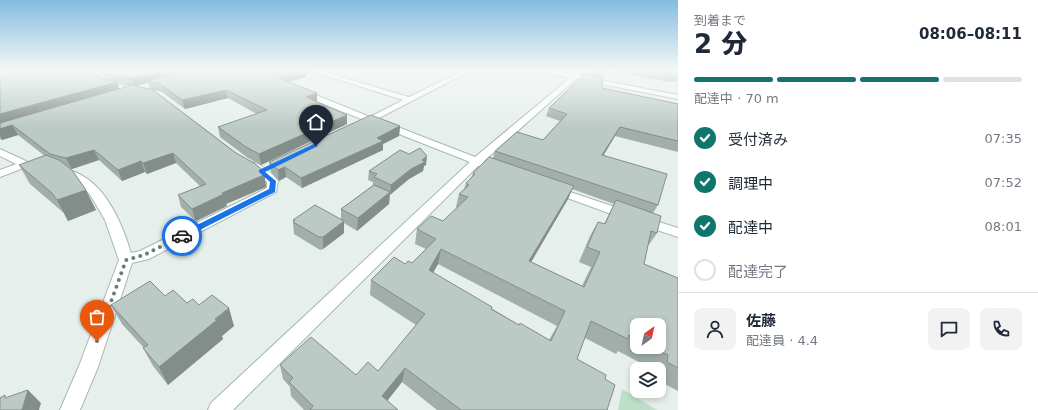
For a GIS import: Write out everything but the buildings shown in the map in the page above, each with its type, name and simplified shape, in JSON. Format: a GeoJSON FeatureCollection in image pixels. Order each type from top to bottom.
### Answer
{"type":"FeatureCollection","features":[{"type":"Feature","properties":{"kind":"street"},"geometry":{"type":"LineString","coordinates":[[138,89],[150,93]]}},
{"type":"Feature","properties":{"kind":"street"},"geometry":{"type":"LineString","coordinates":[[120,94],[138,89]]}},
{"type":"Feature","properties":{"kind":"street"},"geometry":{"type":"LineString","coordinates":[[292,89],[491,167]]}},
{"type":"Feature","properties":{"kind":"street"},"geometry":{"type":"LineString","coordinates":[[374,89],[410,100]]}},
{"type":"Feature","properties":{"kind":"street"},"geometry":{"type":"LineString","coordinates":[[355,127],[431,89]]}},
{"type":"Feature","properties":{"kind":"street"},"geometry":{"type":"LineString","coordinates":[[221,408],[476,162],[561,89]]}},
{"type":"Feature","properties":{"kind":"street"},"geometry":{"type":"LineString","coordinates":[[644,89],[678,97]]}},
{"type":"Feature","properties":{"kind":"street"},"geometry":{"type":"LineString","coordinates":[[0,152],[25,164],[64,171],[78,177],[100,198],[119,234],[126,260],[88,367],[70,410]]}},
{"type":"Feature","properties":{"kind":"street"},"geometry":{"type":"LineString","coordinates":[[126,260],[144,255],[272,190],[273,181],[265,169],[243,161]]}},
{"type":"Feature","properties":{"kind":"street"},"geometry":{"type":"LineString","coordinates":[[0,174],[25,164]]}},
{"type":"Feature","properties":{"kind":"street"},"geometry":{"type":"LineString","coordinates":[[544,186],[678,233]]}},
{"type":"Feature","properties":{"kind":"green space"},"geometry":{"type":"Polygon","coordinates":[[[622,389],[630,394],[630,398],[637,398],[657,410],[618,410],[622,389]]]}},
{"type":"Feature","properties":{"kind":"way so far"},"geometry":{"type":"LineString","coordinates":[[97,341],[126,260],[144,255],[182,236]]}},
{"type":"Feature","properties":{"kind":"route"},"geometry":{"type":"LineString","coordinates":[[182,236],[272,190],[273,181],[261,171],[316,146]]}}]}
